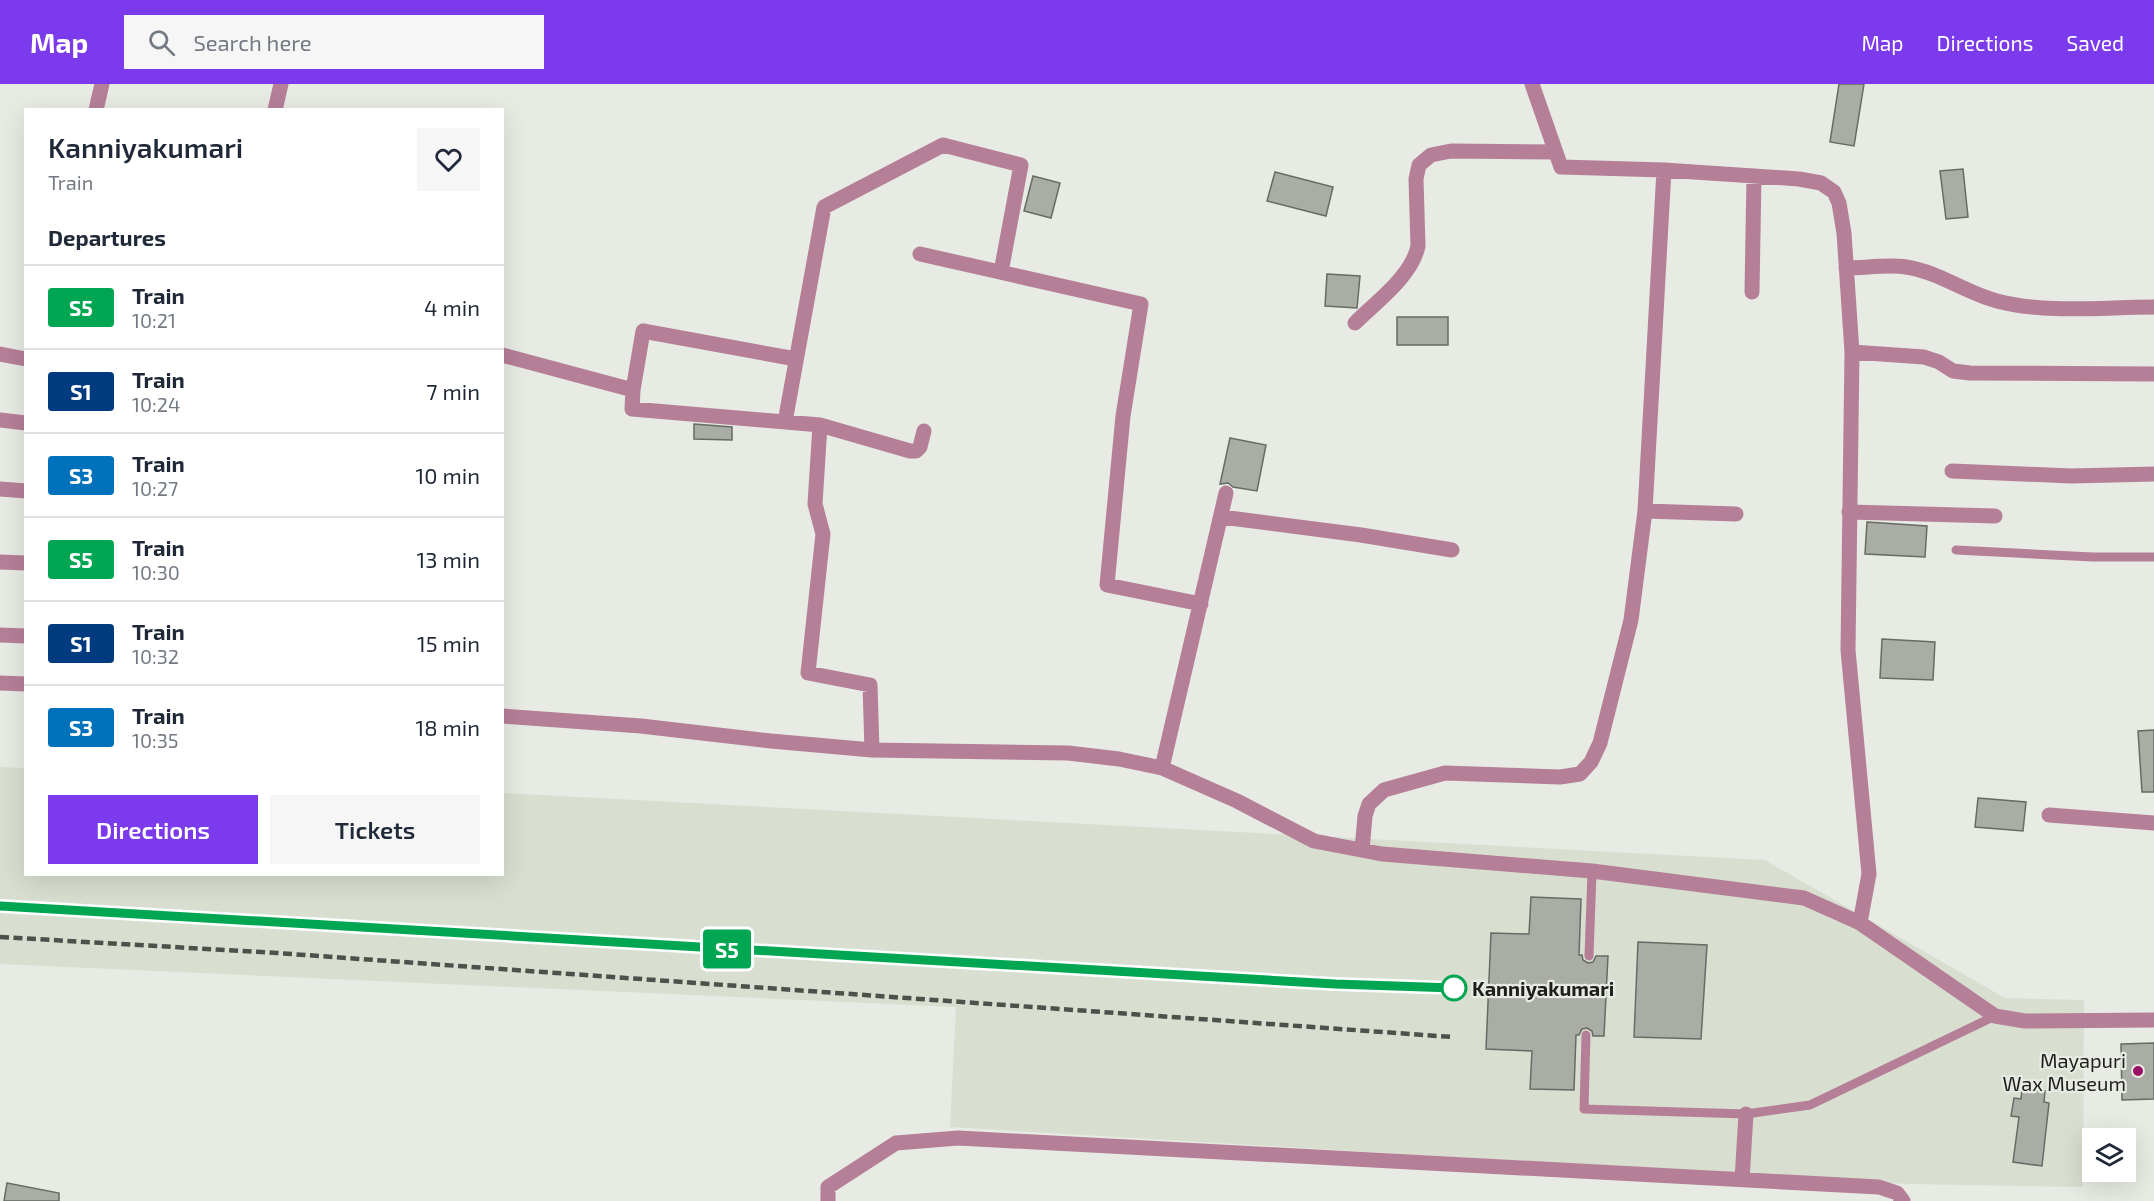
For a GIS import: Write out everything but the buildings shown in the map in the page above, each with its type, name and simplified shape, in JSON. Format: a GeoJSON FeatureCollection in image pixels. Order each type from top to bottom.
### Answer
{"type":"FeatureCollection","features":[{"type":"Feature","properties":{"kind":"street"},"geometry":{"type":"LineString","coordinates":[[96,108],[102,84]]}},
{"type":"Feature","properties":{"kind":"street"},"geometry":{"type":"LineString","coordinates":[[275,108],[281,84]]}},
{"type":"Feature","properties":{"kind":"street"},"geometry":{"type":"LineString","coordinates":[[1532,84],[1561,167],[1799,178],[1821,183],[1834,192],[1839,202],[1844,233],[1852,352],[1848,650],[1869,874],[1860,923]]}},
{"type":"Feature","properties":{"kind":"street"},"geometry":{"type":"LineString","coordinates":[[785,422],[824,207],[943,145],[1021,165],[1001,272]]}},
{"type":"Feature","properties":{"kind":"street"},"geometry":{"type":"LineString","coordinates":[[1354,323],[1409,269],[1416,257],[1418,246],[1416,178],[1419,165],[1431,155],[1451,151],[1556,152]]}},
{"type":"Feature","properties":{"kind":"street"},"geometry":{"type":"LineString","coordinates":[[1362,850],[1365,816],[1369,804],[1384,790],[1445,773],[1560,777],[1580,774],[1591,762],[1600,743],[1631,620],[1645,511],[1664,170]]}},
{"type":"Feature","properties":{"kind":"street"},"geometry":{"type":"LineString","coordinates":[[1752,292],[1754,176]]}},
{"type":"Feature","properties":{"kind":"street"},"geometry":{"type":"LineString","coordinates":[[920,254],[1141,304],[1123,416],[1107,585],[1201,604]]}},
{"type":"Feature","properties":{"kind":"street"},"geometry":{"type":"LineString","coordinates":[[1846,268],[1905,267],[1936,276],[1996,301],[2025,306],[2154,307]]}},
{"type":"Feature","properties":{"kind":"street"},"geometry":{"type":"LineString","coordinates":[[796,358],[643,330],[632,409],[820,425],[910,451],[916,451],[920,447],[924,431]]}},
{"type":"Feature","properties":{"kind":"street"},"geometry":{"type":"LineString","coordinates":[[1852,352],[1924,357],[1939,362],[1953,371],[1970,373],[2154,374]]}},
{"type":"Feature","properties":{"kind":"street"},"geometry":{"type":"LineString","coordinates":[[0,354],[24,358]]}},
{"type":"Feature","properties":{"kind":"street"},"geometry":{"type":"LineString","coordinates":[[504,356],[633,390]]}},
{"type":"Feature","properties":{"kind":"street"},"geometry":{"type":"LineString","coordinates":[[0,420],[24,423]]}},
{"type":"Feature","properties":{"kind":"street"},"geometry":{"type":"LineString","coordinates":[[820,425],[815,504],[823,534],[808,673],[870,685],[872,750]]}},
{"type":"Feature","properties":{"kind":"street"},"geometry":{"type":"LineString","coordinates":[[1952,471],[2071,476],[2154,474]]}},
{"type":"Feature","properties":{"kind":"street"},"geometry":{"type":"LineString","coordinates":[[0,489],[24,491]]}},
{"type":"Feature","properties":{"kind":"street"},"geometry":{"type":"LineString","coordinates":[[1162,768],[1226,494]]}},
{"type":"Feature","properties":{"kind":"street"},"geometry":{"type":"LineString","coordinates":[[1645,511],[1736,514]]}},
{"type":"Feature","properties":{"kind":"street"},"geometry":{"type":"LineString","coordinates":[[1849,512],[1995,516]]}},
{"type":"Feature","properties":{"kind":"street"},"geometry":{"type":"LineString","coordinates":[[1222,518],[1361,535],[1452,550]]}},
{"type":"Feature","properties":{"kind":"street"},"geometry":{"type":"LineString","coordinates":[[0,562],[24,563]]}},
{"type":"Feature","properties":{"kind":"street"},"geometry":{"type":"LineString","coordinates":[[0,634],[24,636]]}},
{"type":"Feature","properties":{"kind":"street"},"geometry":{"type":"LineString","coordinates":[[0,683],[24,684]]}},
{"type":"Feature","properties":{"kind":"street"},"geometry":{"type":"LineString","coordinates":[[504,716],[641,726],[872,750],[1068,753],[1119,759],[1162,768],[1237,801],[1314,841],[1382,854],[1592,871],[1804,898],[1860,923],[1995,1016],[2025,1021],[2154,1020]]}},
{"type":"Feature","properties":{"kind":"street"},"geometry":{"type":"LineString","coordinates":[[2049,815],[2154,823]]}},
{"type":"Feature","properties":{"kind":"street"},"geometry":{"type":"LineString","coordinates":[[1742,1180],[1746,1114]]}},
{"type":"Feature","properties":{"kind":"street"},"geometry":{"type":"LineString","coordinates":[[828,1201],[828,1187],[896,1143],[958,1138],[1879,1187],[1897,1193],[1903,1201]]}},
{"type":"Feature","properties":{"kind":"lane"},"geometry":{"type":"LineString","coordinates":[[1956,550],[2154,557]]}},
{"type":"Feature","properties":{"kind":"lane"},"geometry":{"type":"LineString","coordinates":[[1589,956],[1592,871]]}},
{"type":"Feature","properties":{"kind":"lane"},"geometry":{"type":"LineString","coordinates":[[1586,1035],[1584,1109],[1746,1114],[1810,1105],[1995,1016]]}},
{"type":"Feature","properties":{"kind":"shaded area"},"geometry":{"type":"Polygon","coordinates":[[[0,767],[24,768],[24,876],[504,876],[504,793],[1765,860],[2005,998],[2084,1000],[2083,1187],[1907,1184],[950,1127],[956,1007],[0,964],[0,767]]]}},
{"type":"Feature","properties":{"kind":"railway"},"geometry":{"type":"LineString","coordinates":[[0,906],[1335,984],[1454,988]]}},
{"type":"Feature","properties":{"kind":"railway"},"geometry":{"type":"LineString","coordinates":[[0,937],[277,953],[1452,1037]]}},
{"type":"Feature","properties":{"kind":"train","name":"S5"},"geometry":{"type":"LineString","coordinates":[[0,906],[1335,984],[1454,988]]}},
{"type":"Feature","properties":{"kind":"place","name":"Kanniyakumari"},"geometry":{"type":"Point","coordinates":[1454,988]}},
{"type":"Feature","properties":{"kind":"place","name":"Mayapuri Wax Museum"},"geometry":{"type":"Point","coordinates":[2138,1071]}}]}
